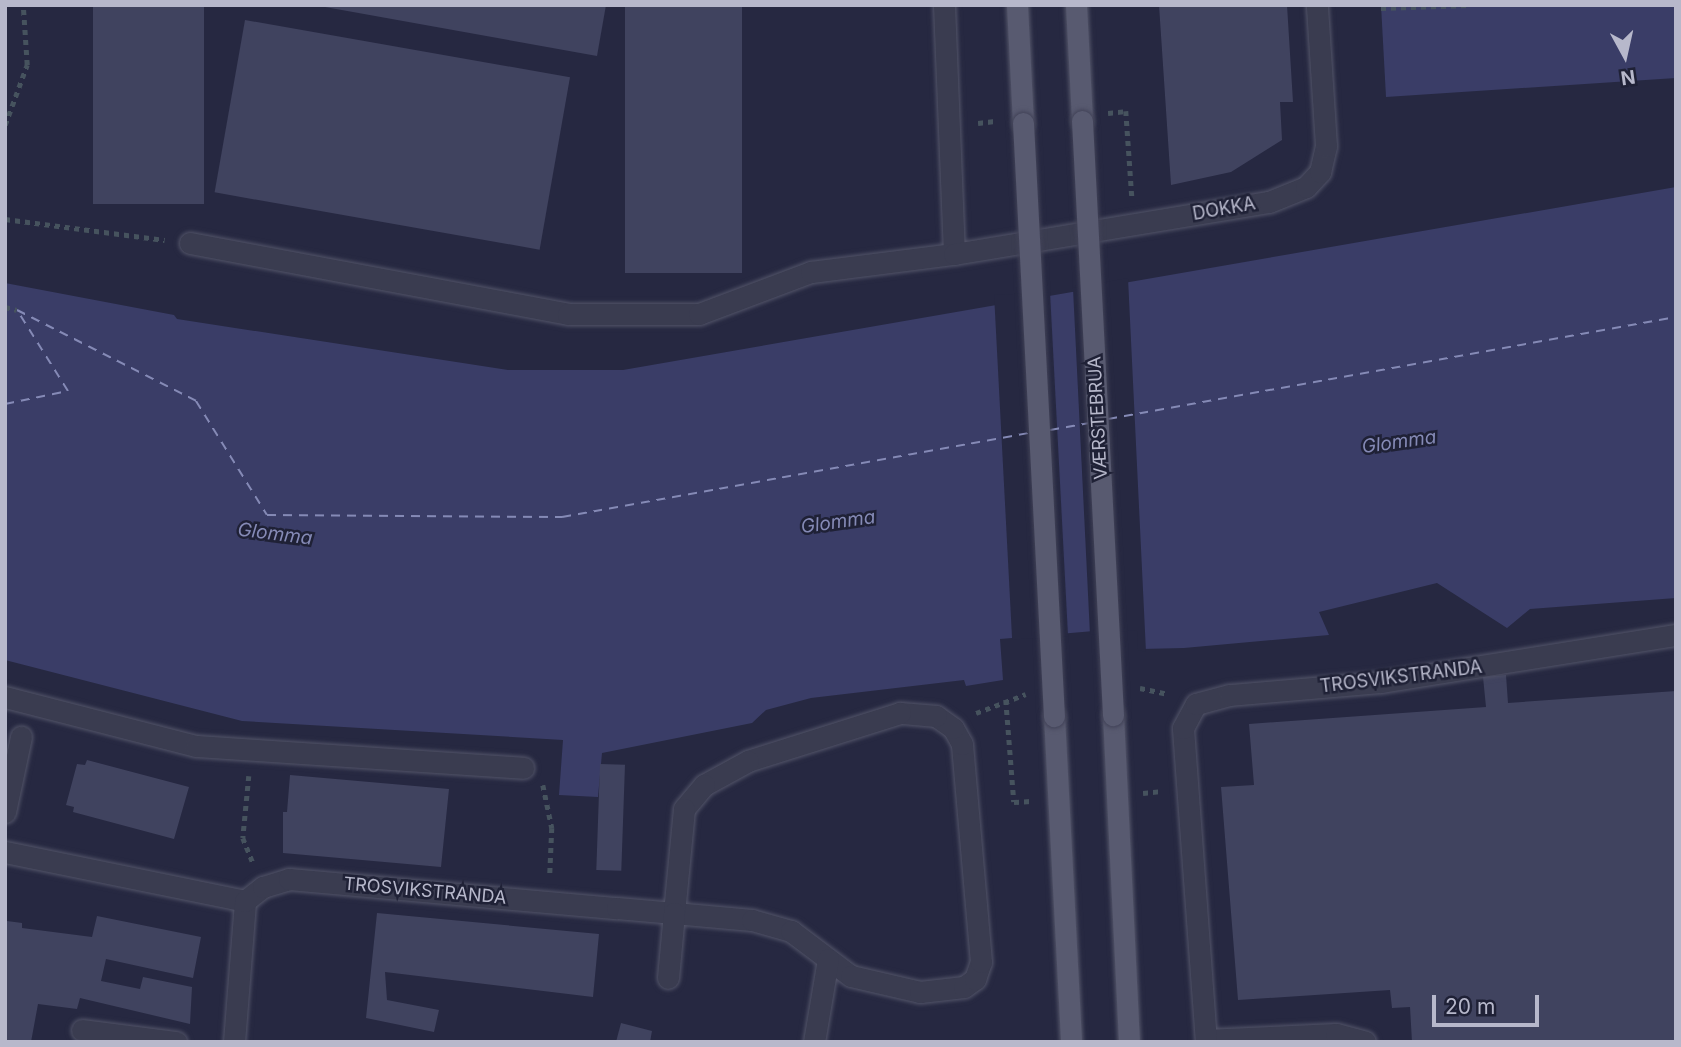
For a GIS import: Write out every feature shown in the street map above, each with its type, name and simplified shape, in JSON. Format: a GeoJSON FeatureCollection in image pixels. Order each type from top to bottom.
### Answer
{"type":"FeatureCollection","features":[{"type":"Feature","properties":{"kind":"main road"},"geometry":{"type":"LineString","coordinates":[[1017,5],[1070,1042]]}},
{"type":"Feature","properties":{"kind":"main road","name":"VÆRSTEBRUA"},"geometry":{"type":"LineString","coordinates":[[1076,5],[1129,1042]]}},
{"type":"Feature","properties":{"kind":"street"},"geometry":{"type":"LineString","coordinates":[[944,5],[954,254]]}},
{"type":"Feature","properties":{"kind":"street","name":"DOKKA"},"geometry":{"type":"LineString","coordinates":[[190,243],[568,314],[699,314],[811,272],[954,254],[1269,202],[1306,187],[1320,172],[1326,146],[1317,5]]}},
{"type":"Feature","properties":{"kind":"street","name":"TROSVIKSTRANDA"},"geometry":{"type":"LineString","coordinates":[[1206,1041],[1185,718],[1196,704],[1209,699],[1381,682],[1676,635]]}},
{"type":"Feature","properties":{"kind":"street"},"geometry":{"type":"LineString","coordinates":[[5,697],[196,746],[523,768]]}},
{"type":"Feature","properties":{"kind":"street","name":"TROSVIKSTRANDA"},"geometry":{"type":"LineString","coordinates":[[245,901],[262,887],[289,878],[546,901],[674,913],[752,920],[791,931],[851,976],[920,992],[964,988],[975,979],[981,962],[962,744],[953,728],[936,716],[900,713],[748,761],[704,785],[684,809],[674,913],[668,978]]}},
{"type":"Feature","properties":{"kind":"street"},"geometry":{"type":"LineString","coordinates":[[5,812],[20,737]]}},
{"type":"Feature","properties":{"kind":"street"},"geometry":{"type":"LineString","coordinates":[[5,852],[245,901],[234,1042]]}},
{"type":"Feature","properties":{"kind":"street"},"geometry":{"type":"LineString","coordinates":[[814,1042],[828,959]]}},
{"type":"Feature","properties":{"kind":"street"},"geometry":{"type":"LineString","coordinates":[[82,1030],[176,1042]]}},
{"type":"Feature","properties":{"kind":"street"},"geometry":{"type":"LineString","coordinates":[[1206,1041],[1336,1034],[1365,1042]]}},
{"type":"Feature","properties":{"kind":"path"},"geometry":{"type":"LineString","coordinates":[[5,125],[27,65],[23,5]]}},
{"type":"Feature","properties":{"kind":"path"},"geometry":{"type":"LineString","coordinates":[[1381,8],[1469,5]]}},
{"type":"Feature","properties":{"kind":"path"},"geometry":{"type":"LineString","coordinates":[[1107,113],[1126,111],[1131,195]]}},
{"type":"Feature","properties":{"kind":"path"},"geometry":{"type":"LineString","coordinates":[[978,121],[996,121]]}},
{"type":"Feature","properties":{"kind":"path"},"geometry":{"type":"LineString","coordinates":[[5,219],[190,243]]}},
{"type":"Feature","properties":{"kind":"path"},"geometry":{"type":"LineString","coordinates":[[5,307],[17,310]]}},
{"type":"Feature","properties":{"kind":"path"},"geometry":{"type":"LineString","coordinates":[[1006,700],[1014,802],[1032,801]]}},
{"type":"Feature","properties":{"kind":"path"},"geometry":{"type":"LineString","coordinates":[[252,750],[243,838],[262,887]]}},
{"type":"Feature","properties":{"kind":"path"},"geometry":{"type":"LineString","coordinates":[[523,768],[546,788],[552,828],[546,901]]}},
{"type":"Feature","properties":{"kind":"path"},"geometry":{"type":"LineString","coordinates":[[1142,793],[1161,792]]}},
{"type":"Feature","properties":{"kind":"water"},"geometry":{"type":"Polygon","coordinates":[[[1381,5],[1676,5],[1676,78],[1386,97],[1381,5]]]}},
{"type":"Feature","properties":{"kind":"water","name":"Glomma"},"geometry":{"type":"Polygon","coordinates":[[[1676,187],[1676,598],[1530,609],[1507,628],[1437,583],[1319,612],[1329,635],[1184,648],[1141,649],[1140,627],[1000,639],[1003,680],[966,686],[964,680],[811,698],[766,710],[752,723],[602,753],[598,797],[559,795],[563,740],[242,721],[5,660],[5,283],[174,315],[177,319],[508,370],[623,370],[1676,187]]]}},
{"type":"Feature","properties":{"kind":"pier"},"geometry":{"type":"Polygon","coordinates":[[[1128,278],[1146,652],[1138,650],[1137,630],[1090,635],[1073,288],[1128,278]]]}},
{"type":"Feature","properties":{"kind":"pier"},"geometry":{"type":"Polygon","coordinates":[[[1050,292],[1068,637],[1012,639],[994,295],[1050,292]]]}},
{"type":"Feature","properties":{"kind":"building"},"geometry":{"type":"Polygon","coordinates":[[[93,5],[204,5],[204,204],[93,204],[93,5]]]}},
{"type":"Feature","properties":{"kind":"building"},"geometry":{"type":"Polygon","coordinates":[[[314,5],[606,5],[597,56],[314,5]]]}},
{"type":"Feature","properties":{"kind":"building"},"geometry":{"type":"Polygon","coordinates":[[[625,5],[742,5],[742,273],[625,273],[625,5]]]}},
{"type":"Feature","properties":{"kind":"building"},"geometry":{"type":"Polygon","coordinates":[[[1159,5],[1287,5],[1293,102],[1280,102],[1282,140],[1231,172],[1171,185],[1159,5]]]}},
{"type":"Feature","properties":{"kind":"building"},"geometry":{"type":"Polygon","coordinates":[[[245,20],[570,77],[540,250],[215,192],[245,20]]]}},
{"type":"Feature","properties":{"kind":"building"},"geometry":{"type":"Polygon","coordinates":[[[1506,675],[1508,703],[1676,691],[1676,1042],[1412,1042],[1410,1007],[1392,1008],[1390,990],[1238,1000],[1221,787],[1254,785],[1249,724],[1486,707],[1483,677],[1506,675]]]}},
{"type":"Feature","properties":{"kind":"building"},"geometry":{"type":"Polygon","coordinates":[[[87,760],[189,787],[174,839],[73,812],[74,807],[66,805],[77,764],[85,765],[87,760]]]}},
{"type":"Feature","properties":{"kind":"building"},"geometry":{"type":"Polygon","coordinates":[[[600,764],[625,765],[621,871],[596,870],[600,764]]]}},
{"type":"Feature","properties":{"kind":"building"},"geometry":{"type":"Polygon","coordinates":[[[290,775],[449,789],[441,867],[283,853],[283,812],[287,812],[290,775]]]}},
{"type":"Feature","properties":{"kind":"building"},"geometry":{"type":"Polygon","coordinates":[[[377,913],[599,934],[593,997],[385,972],[387,1000],[439,1010],[434,1032],[366,1018],[377,913]]]}},
{"type":"Feature","properties":{"kind":"building"},"geometry":{"type":"Polygon","coordinates":[[[97,916],[201,937],[193,978],[106,959],[101,981],[140,989],[143,977],[192,987],[190,1024],[80,998],[77,1009],[38,1004],[31,1042],[5,1042],[7,921],[22,923],[22,928],[92,937],[97,916]]]}},
{"type":"Feature","properties":{"kind":"building"},"geometry":{"type":"Polygon","coordinates":[[[621,1023],[652,1031],[650,1042],[616,1042],[621,1023]]]}},
{"type":"Feature","properties":{"kind":"ferry route"},"geometry":{"type":"LineString","coordinates":[[5,404],[68,391],[17,310],[196,401],[267,515],[562,517],[1030,433]]}},
{"type":"Feature","properties":{"kind":"ferry route"},"geometry":{"type":"LineString","coordinates":[[1108,419],[1676,317]]}},
{"type":"Feature","properties":{"kind":"ferry route"},"geometry":{"type":"LineString","coordinates":[[1050,430],[1089,423]]}}]}
